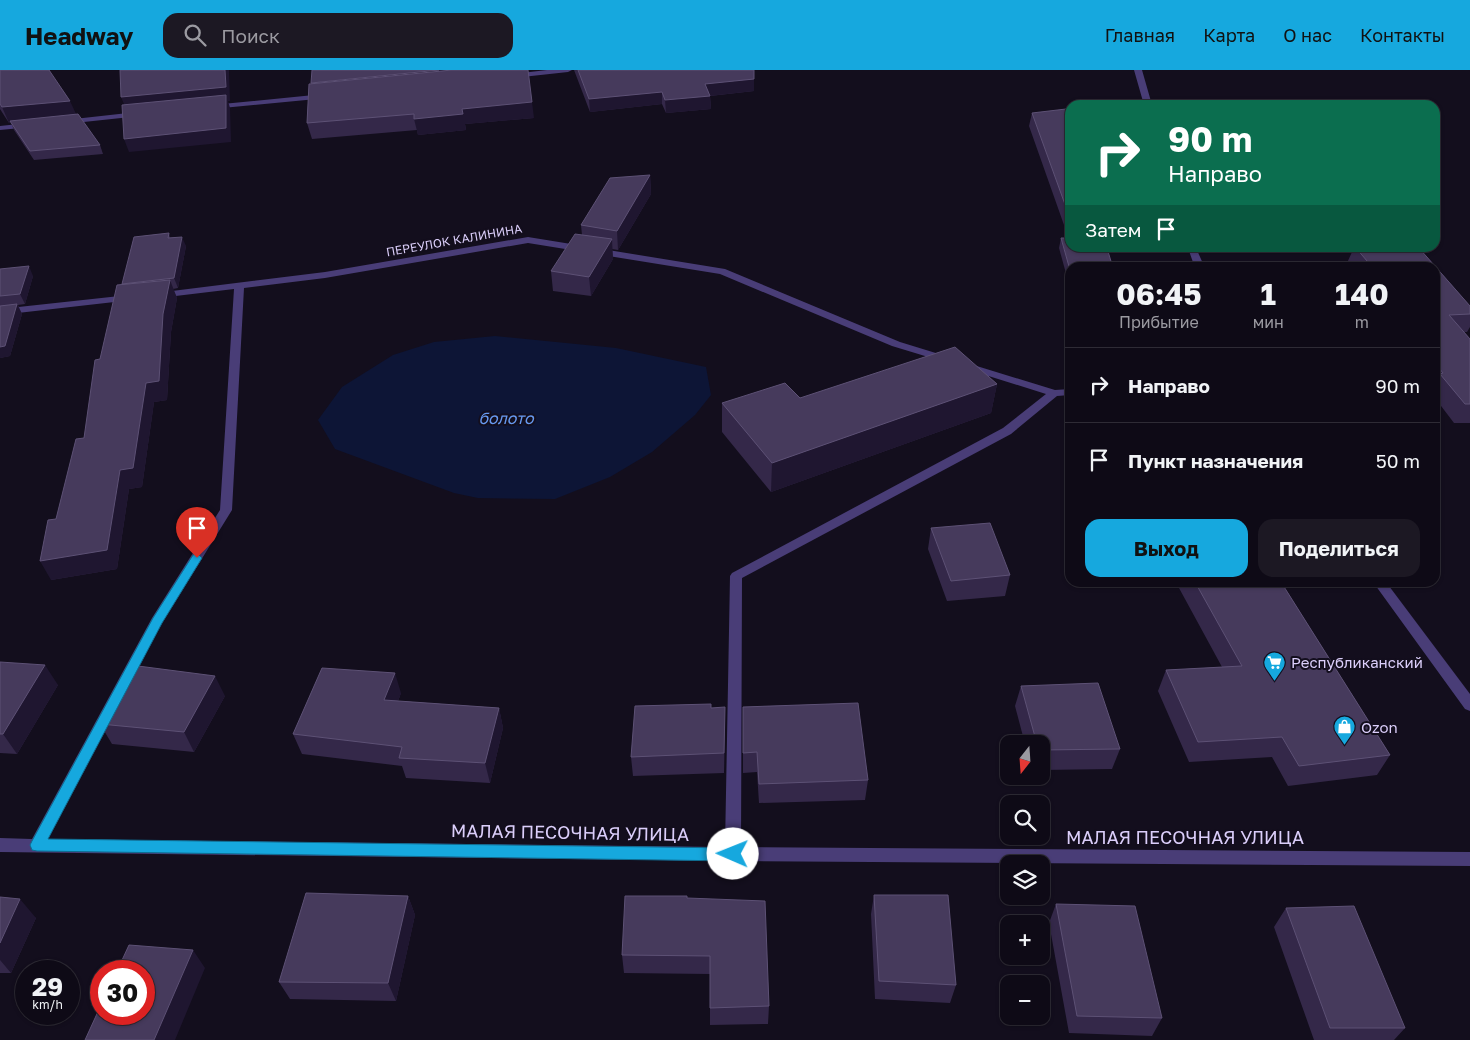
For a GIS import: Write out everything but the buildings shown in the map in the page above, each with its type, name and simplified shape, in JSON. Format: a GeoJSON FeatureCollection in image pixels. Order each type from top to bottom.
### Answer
{"type":"FeatureCollection","features":[{"type":"Feature","properties":{"kind":"street"},"geometry":{"type":"LineString","coordinates":[[500,77],[568,70]]}},
{"type":"Feature","properties":{"kind":"street"},"geometry":{"type":"LineString","coordinates":[[1138,70],[1147,100]]}},
{"type":"Feature","properties":{"kind":"street"},"geometry":{"type":"LineString","coordinates":[[202,108],[337,95]]}},
{"type":"Feature","properties":{"kind":"street"},"geometry":{"type":"LineString","coordinates":[[58,122],[144,114]]}},
{"type":"Feature","properties":{"kind":"street"},"geometry":{"type":"LineString","coordinates":[[0,128],[38,124]]}},
{"type":"Feature","properties":{"kind":"street","name":"ПЕРЕУЛОК КАЛИНИНА"},"geometry":{"type":"LineString","coordinates":[[0,312],[239,287],[325,275],[528,240],[722,271],[896,344],[1054,393],[1065,392]]}},
{"type":"Feature","properties":{"kind":"street"},"geometry":{"type":"LineString","coordinates":[[37,845],[157,621],[226,510],[239,287]]}},
{"type":"Feature","properties":{"kind":"street"},"geometry":{"type":"LineString","coordinates":[[733,854],[736,576],[1007,431],[1054,393]]}},
{"type":"Feature","properties":{"kind":"street"},"geometry":{"type":"LineString","coordinates":[[1383,587],[1470,705]]}},
{"type":"Feature","properties":{"kind":"street","name":"МАЛАЯ ПЕСОЧНАЯ УЛИЦА"},"geometry":{"type":"LineString","coordinates":[[0,845],[733,854],[1470,859]]}},
{"type":"Feature","properties":{"kind":"water","name":"болото"},"geometry":{"type":"Polygon","coordinates":[[[495,336],[616,348],[706,367],[711,395],[695,415],[652,452],[610,477],[555,499],[478,498],[454,493],[335,449],[318,420],[342,387],[393,355],[434,342],[495,336]]]}},
{"type":"Feature","properties":{"kind":"place","name":"Республиканский"},"geometry":{"type":"Point","coordinates":[1275,681]}},
{"type":"Feature","properties":{"kind":"place","name":"Ozon"},"geometry":{"type":"Point","coordinates":[1345,746]}},
{"type":"Feature","properties":{"kind":"route"},"geometry":{"type":"LineString","coordinates":[[197,558],[157,621],[37,845],[733,854]]}}]}
